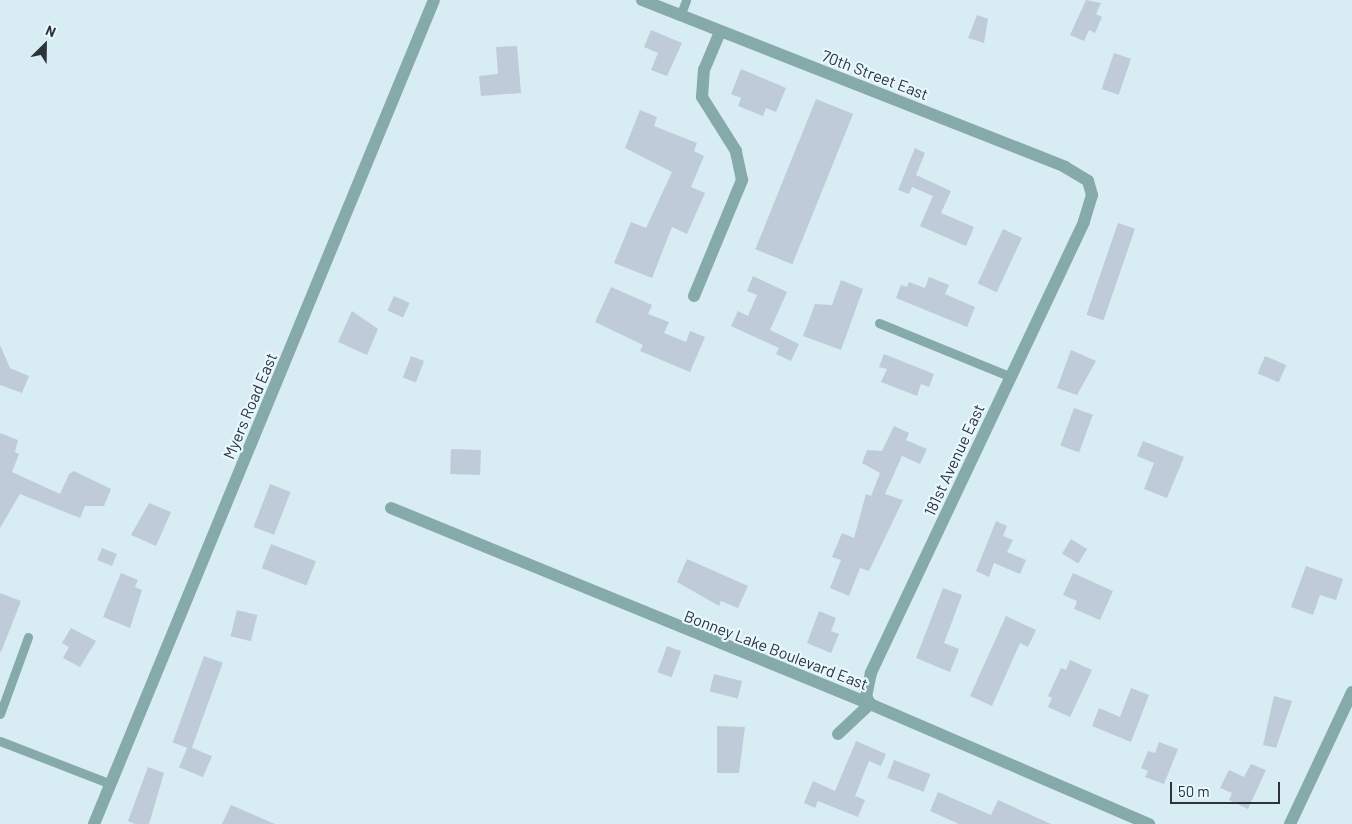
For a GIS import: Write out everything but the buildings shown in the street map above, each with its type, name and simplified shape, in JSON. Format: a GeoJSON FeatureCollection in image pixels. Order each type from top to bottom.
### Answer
{"type":"FeatureCollection","features":[{"type":"Feature","properties":{"kind":"street","name":"Myers Road East"},"geometry":{"type":"LineString","coordinates":[[94,824],[434,0]]}},
{"type":"Feature","properties":{"kind":"street","name":"70th Street East"},"geometry":{"type":"LineString","coordinates":[[642,0],[1065,168],[1080,175],[1091,188]]}},
{"type":"Feature","properties":{"kind":"street"},"geometry":{"type":"LineString","coordinates":[[694,296],[742,180],[736,151],[702,97],[704,70],[720,32]]}},
{"type":"Feature","properties":{"kind":"street","name":"181st Avenue East"},"geometry":{"type":"LineString","coordinates":[[870,704],[865,693],[871,673],[1084,222],[1091,188]]}},
{"type":"Feature","properties":{"kind":"street","name":"Bonney Lake Boulevard East"},"geometry":{"type":"LineString","coordinates":[[391,508],[870,704],[1149,824]]}},
{"type":"Feature","properties":{"kind":"street"},"geometry":{"type":"LineString","coordinates":[[1290,824],[1352,692]]}},
{"type":"Feature","properties":{"kind":"street"},"geometry":{"type":"LineString","coordinates":[[838,734],[870,704]]}},
{"type":"Feature","properties":{"kind":"lane"},"geometry":{"type":"LineString","coordinates":[[680,16],[686,0]]}},
{"type":"Feature","properties":{"kind":"lane"},"geometry":{"type":"LineString","coordinates":[[879,323],[1011,377]]}},
{"type":"Feature","properties":{"kind":"lane"},"geometry":{"type":"LineString","coordinates":[[0,714],[28,637]]}},
{"type":"Feature","properties":{"kind":"lane"},"geometry":{"type":"LineString","coordinates":[[0,741],[111,784]]}}]}
